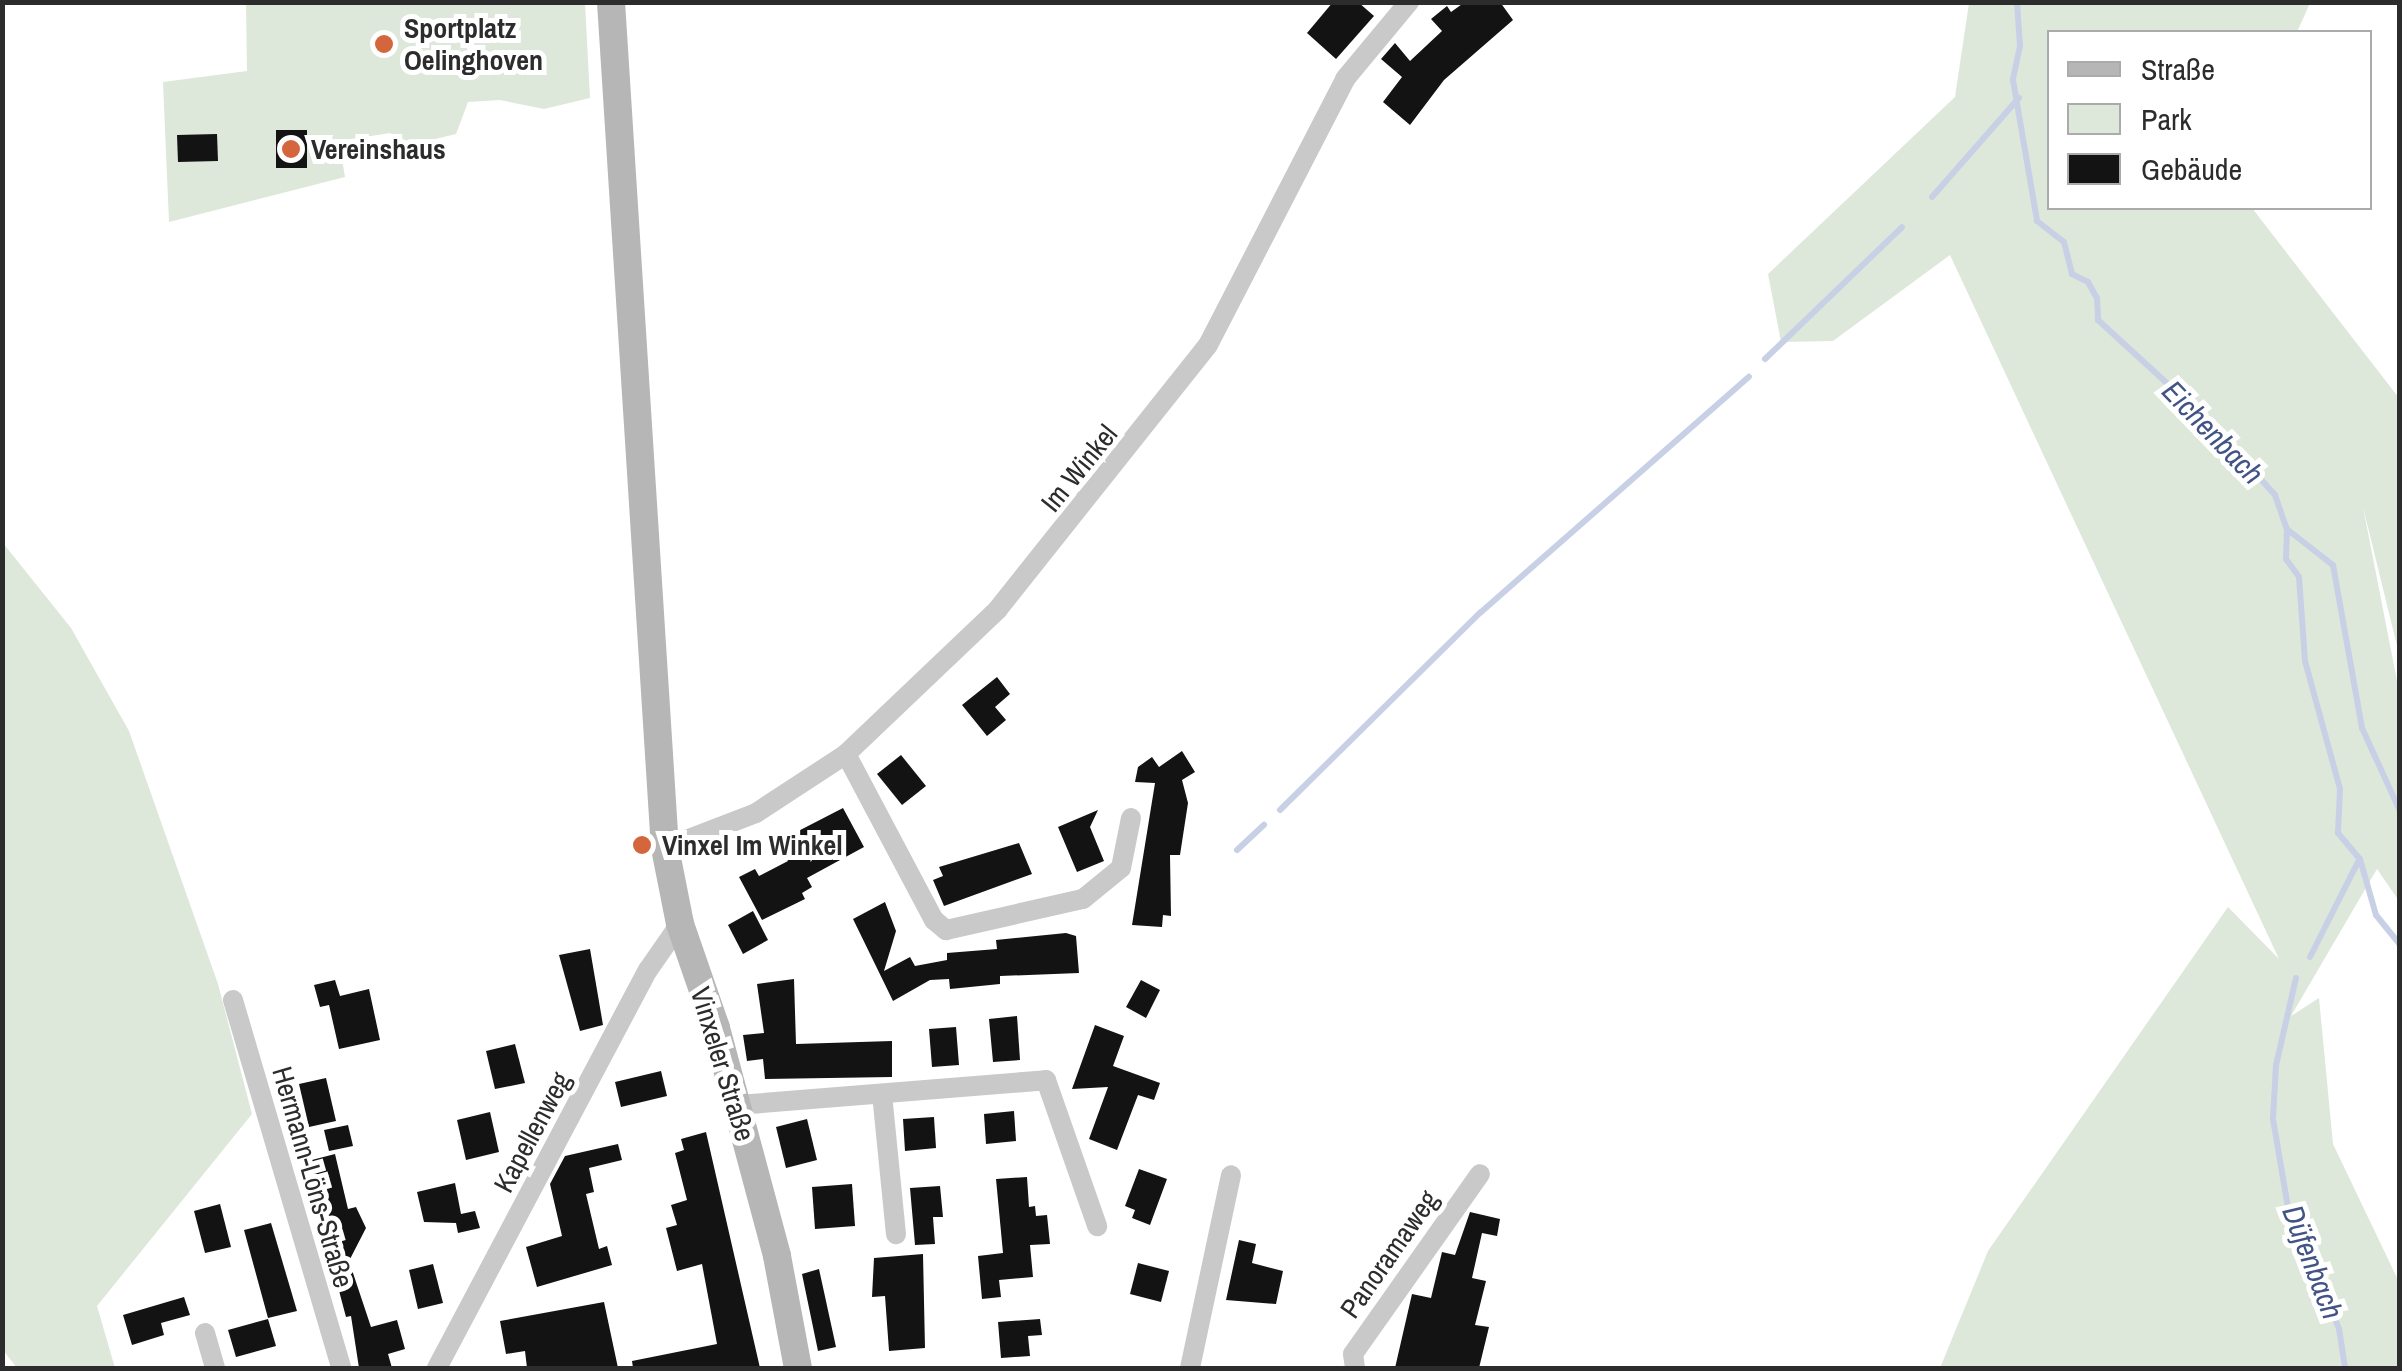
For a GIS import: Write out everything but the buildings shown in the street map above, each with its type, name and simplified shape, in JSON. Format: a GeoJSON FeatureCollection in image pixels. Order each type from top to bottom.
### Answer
{"type":"FeatureCollection","features":[{"type":"Feature","properties":{"kind":"main road","name":"Vinxeler Straße"},"geometry":{"type":"LineString","coordinates":[[611,2],[665,848],[680,924],[738,1106],[798,1368]]}},
{"type":"Feature","properties":{"kind":"street","name":"Im Winkel"},"geometry":{"type":"LineString","coordinates":[[665,848],[756,813],[846,754],[998,610],[1115,470],[1208,345],[1345,79],[1410,2]]}},
{"type":"Feature","properties":{"kind":"street"},"geometry":{"type":"LineString","coordinates":[[846,754],[934,920],[946,930],[1083,899],[1121,868],[1131,818]]}},
{"type":"Feature","properties":{"kind":"street","name":"Kapellenweg"},"geometry":{"type":"LineString","coordinates":[[438,1368],[648,970],[680,924]]}},
{"type":"Feature","properties":{"kind":"street","name":"Hermann-Löns-Straße"},"geometry":{"type":"LineString","coordinates":[[233,1000],[340,1368]]}},
{"type":"Feature","properties":{"kind":"street"},"geometry":{"type":"LineString","coordinates":[[738,1106],[1046,1080],[1096,1226]]}},
{"type":"Feature","properties":{"kind":"street"},"geometry":{"type":"LineString","coordinates":[[882,1094],[896,1234]]}},
{"type":"Feature","properties":{"kind":"street","name":"Panoramaweg"},"geometry":{"type":"LineString","coordinates":[[1354,1368],[1353,1354],[1480,1174]]}},
{"type":"Feature","properties":{"kind":"street"},"geometry":{"type":"LineString","coordinates":[[1190,1368],[1231,1176]]}},
{"type":"Feature","properties":{"kind":"street"},"geometry":{"type":"LineString","coordinates":[[205,1334],[215,1368]]}},
{"type":"Feature","properties":{"kind":"green space"},"geometry":{"type":"Polygon","coordinates":[[[246,3],[585,3],[590,98],[544,109],[500,100],[468,102],[456,134],[410,145],[390,133],[339,141],[345,177],[169,222],[163,82],[247,71],[246,3]]]}},
{"type":"Feature","properties":{"kind":"green space"},"geometry":{"type":"Polygon","coordinates":[[[1969,3],[2310,3],[2298,30],[2047,30],[2047,210],[2254,210],[2399,398],[2399,654],[2363,507],[2399,691],[2399,901],[2377,869],[2291,1016],[2319,998],[2333,1144],[2399,1282],[2399,1368],[1940,1368],[1988,1251],[2228,907],[2279,959],[1950,255],[1833,341],[1781,342],[1768,274],[1955,97],[1969,3]]]}},
{"type":"Feature","properties":{"kind":"green space"},"geometry":{"type":"Polygon","coordinates":[[[3,543],[71,628],[129,731],[218,984],[252,1114],[97,1306],[115,1368],[17,1368],[3,1350],[3,543]]]}},
{"type":"Feature","properties":{"kind":"waterway","name":"Eichenbach"},"geometry":{"type":"LineString","coordinates":[[2017,2],[2020,46],[2013,80],[2037,221],[2064,242],[2072,274],[2088,282],[2097,298],[2098,320],[2207,420],[2275,495],[2287,529],[2286,559],[2299,577],[2305,661],[2340,789],[2338,833],[2360,859],[2376,915],[2400,945]]}},
{"type":"Feature","properties":{"kind":"waterway"},"geometry":{"type":"LineString","coordinates":[[1932,197],[2019,98]]}},
{"type":"Feature","properties":{"kind":"waterway"},"geometry":{"type":"LineString","coordinates":[[1765,359],[1902,227]]}},
{"type":"Feature","properties":{"kind":"waterway"},"geometry":{"type":"LineString","coordinates":[[1280,810],[1480,613],[1749,377]]}},
{"type":"Feature","properties":{"kind":"waterway"},"geometry":{"type":"LineString","coordinates":[[2288,530],[2333,565],[2362,728],[2400,811]]}},
{"type":"Feature","properties":{"kind":"waterway"},"geometry":{"type":"LineString","coordinates":[[1237,850],[1264,825]]}},
{"type":"Feature","properties":{"kind":"waterway","name":"Düfenbach"},"geometry":{"type":"LineString","coordinates":[[2310,957],[2359,860]]}},
{"type":"Feature","properties":{"kind":"waterway","name":"Düfenbach"},"geometry":{"type":"LineString","coordinates":[[2296,978],[2276,1065],[2273,1119],[2288,1208],[2339,1329],[2345,1368]]}},
{"type":"Feature","properties":{"kind":"place","name":"Sportplatz Oelinghoven"},"geometry":{"type":"Point","coordinates":[384,44]}},
{"type":"Feature","properties":{"kind":"place","name":"Vereinshaus"},"geometry":{"type":"Point","coordinates":[291,149]}},
{"type":"Feature","properties":{"kind":"place","name":"Vinxel Im Winkel"},"geometry":{"type":"Point","coordinates":[642,845]}}]}
